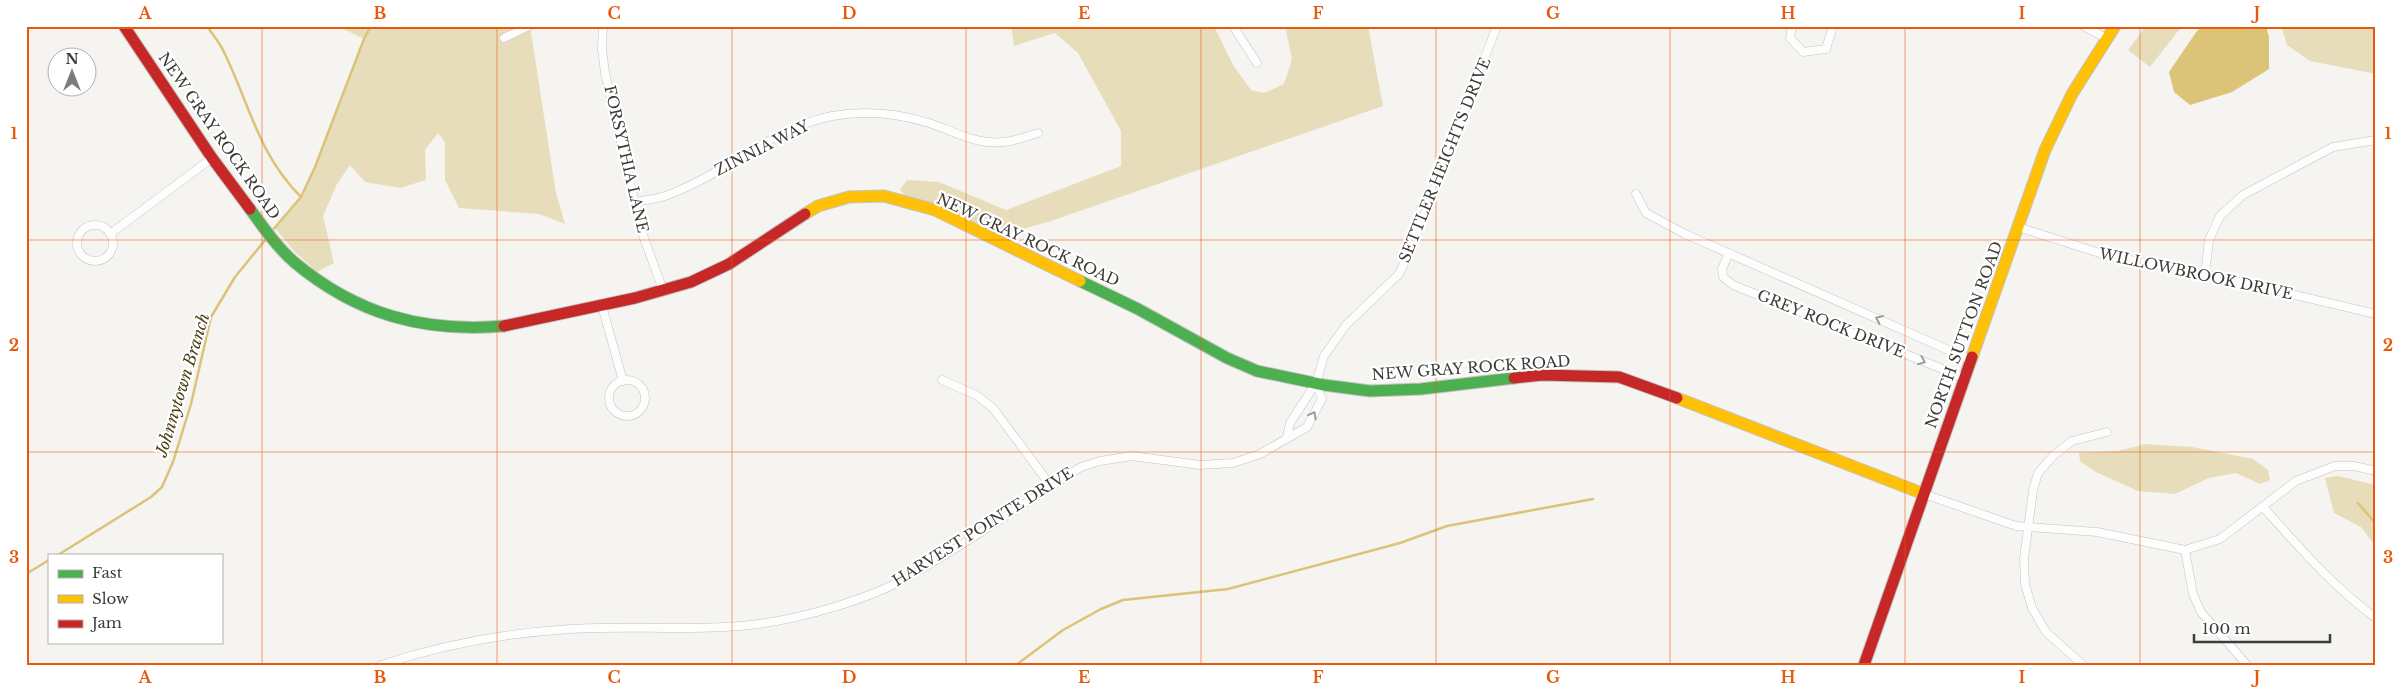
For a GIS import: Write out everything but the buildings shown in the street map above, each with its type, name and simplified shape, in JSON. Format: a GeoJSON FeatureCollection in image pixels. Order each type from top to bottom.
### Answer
{"type":"FeatureCollection","features":[{"type":"Feature","properties":{"kind":"street","name":"NEW GRAY ROCK ROAD"},"geometry":{"type":"LineString","coordinates":[[124,26],[245,204],[293,261],[334,291],[392,317],[424,325],[460,328],[503,326],[602,306],[691,282],[729,264],[793,220],[818,206],[850,196],[884,196],[935,210],[1138,310],[1227,358],[1257,371],[1316,383],[1370,390],[1421,389],[1542,375],[1619,377],[1660,391],[1924,494]]}},
{"type":"Feature","properties":{"kind":"street"},"geometry":{"type":"LineString","coordinates":[[504,38],[529,26]]}},
{"type":"Feature","properties":{"kind":"street","name":"FORSYTHIA LANE"},"geometry":{"type":"LineString","coordinates":[[603,26],[602,48],[605,73],[641,230],[663,290]]}},
{"type":"Feature","properties":{"kind":"street"},"geometry":{"type":"LineString","coordinates":[[1233,26],[1257,62]]}},
{"type":"Feature","properties":{"kind":"street","name":"SETTLER HEIGHTS DRIVE"},"geometry":{"type":"LineString","coordinates":[[1316,383],[1324,356],[1346,325],[1399,274],[1411,249],[1497,26]]}},
{"type":"Feature","properties":{"kind":"street"},"geometry":{"type":"LineString","coordinates":[[1792,26],[1790,38],[1803,52],[1826,49],[1833,26]]}},
{"type":"Feature","properties":{"kind":"street"},"geometry":{"type":"LineString","coordinates":[[2083,26],[2106,38]]}},
{"type":"Feature","properties":{"kind":"street","name":"NORTH SUTTON ROAD"},"geometry":{"type":"LineString","coordinates":[[1864,665],[2022,215],[2058,121],[2106,38],[2115,26]]}},
{"type":"Feature","properties":{"kind":"street","name":"ZINNIA WAY"},"geometry":{"type":"LineString","coordinates":[[635,202],[664,196],[700,180],[787,132],[809,122],[831,116],[861,112],[903,116],[989,142],[1008,142],[1038,133]]}},
{"type":"Feature","properties":{"kind":"street"},"geometry":{"type":"LineString","coordinates":[[2205,274],[2209,240],[2220,216],[2244,195],[2333,147],[2376,140]]}},
{"type":"Feature","properties":{"kind":"street"},"geometry":{"type":"LineString","coordinates":[[110,234],[212,158]]}},
{"type":"Feature","properties":{"kind":"street","name":"GREY ROCK DRIVE"},"geometry":{"type":"LineString","coordinates":[[1636,194],[1646,213],[1684,234],[1971,360]]}},
{"type":"Feature","properties":{"kind":"street"},"geometry":{"type":"LineString","coordinates":[[95,226],[101,227],[110,234],[112,246],[107,256],[102,260],[90,260],[80,254],[77,243],[84,229],[95,226]]}},
{"type":"Feature","properties":{"kind":"street","name":"WILLOWBROOK DRIVE"},"geometry":{"type":"LineString","coordinates":[[2018,228],[2109,256],[2205,274],[2376,314]]}},
{"type":"Feature","properties":{"kind":"street","name":"GREY ROCK DRIVE"},"geometry":{"type":"LineString","coordinates":[[1729,253],[1722,269],[1723,277],[1733,285],[1965,378]]}},
{"type":"Feature","properties":{"kind":"street"},"geometry":{"type":"LineString","coordinates":[[602,306],[623,381]]}},
{"type":"Feature","properties":{"kind":"street"},"geometry":{"type":"LineString","coordinates":[[942,380],[976,395],[993,408],[1050,486]]}},
{"type":"Feature","properties":{"kind":"street"},"geometry":{"type":"LineString","coordinates":[[623,381],[637,383],[644,392],[644,404],[637,413],[632,415],[620,414],[615,411],[609,400],[612,389],[623,381]]}},
{"type":"Feature","properties":{"kind":"street"},"geometry":{"type":"LineString","coordinates":[[1287,437],[1290,422],[1316,383]]}},
{"type":"Feature","properties":{"kind":"street","name":"HARVEST POINTE DRIVE"},"geometry":{"type":"LineString","coordinates":[[381,665],[414,654],[520,635],[570,629],[692,628],[759,624],[813,613],[866,595],[904,579],[1081,467],[1100,461],[1132,456],[1200,465],[1233,463],[1260,454],[1307,427],[1322,399],[1316,383]]}},
{"type":"Feature","properties":{"kind":"street"},"geometry":{"type":"LineString","coordinates":[[2083,665],[2046,632],[2032,608],[2025,584],[2024,567],[2028,527],[2033,490],[2038,473],[2054,455],[2072,441],[2107,432]]}},
{"type":"Feature","properties":{"kind":"street"},"geometry":{"type":"LineString","coordinates":[[1924,494],[2016,526],[2097,532],[2185,550],[2220,539],[2296,481],[2335,466],[2354,466],[2376,471]]}},
{"type":"Feature","properties":{"kind":"street"},"geometry":{"type":"LineString","coordinates":[[2263,507],[2329,578],[2356,604],[2376,618]]}},
{"type":"Feature","properties":{"kind":"street"},"geometry":{"type":"LineString","coordinates":[[2185,550],[2193,594],[2201,612],[2247,665]]}},
{"type":"Feature","properties":{"kind":"shaded area"},"geometry":{"type":"Polygon","coordinates":[[[337,26],[530,26],[556,193],[565,224],[539,214],[459,208],[445,180],[445,142],[438,133],[425,150],[426,180],[400,188],[365,182],[350,165],[337,184],[323,216],[334,263],[317,272],[295,252],[275,228],[301,197],[315,167],[364,39],[337,26]]]}},
{"type":"Feature","properties":{"kind":"shaded area"},"geometry":{"type":"Polygon","coordinates":[[[1011,26],[1214,26],[1233,65],[1251,90],[1264,93],[1284,84],[1292,59],[1285,26],[1368,26],[1383,106],[1048,222],[1001,235],[944,208],[906,197],[900,190],[907,180],[939,182],[1006,210],[1121,166],[1121,131],[1078,53],[1055,33],[1014,46],[1011,26]]]}},
{"type":"Feature","properties":{"kind":"shaded area"},"geometry":{"type":"Polygon","coordinates":[[[2146,26],[2182,26],[2150,67],[2128,50],[2146,26]]]}},
{"type":"Feature","properties":{"kind":"shaded area"},"geometry":{"type":"Polygon","coordinates":[[[2203,26],[2266,26],[2269,37],[2269,69],[2232,92],[2190,105],[2174,92],[2169,72],[2197,31],[2203,26]]]}},
{"type":"Feature","properties":{"kind":"shaded area"},"geometry":{"type":"Polygon","coordinates":[[[2281,26],[2376,26],[2376,74],[2310,61],[2287,45],[2281,26]]]}},
{"type":"Feature","properties":{"kind":"shaded area"},"geometry":{"type":"Polygon","coordinates":[[[2146,444],[2192,447],[2253,459],[2268,470],[2270,480],[2260,484],[2236,473],[2209,478],[2175,494],[2138,491],[2096,472],[2080,461],[2079,453],[2118,451],[2146,444]]]}},
{"type":"Feature","properties":{"kind":"shaded area"},"geometry":{"type":"Polygon","coordinates":[[[2338,476],[2376,485],[2376,547],[2361,527],[2334,513],[2325,478],[2338,476]]]}},
{"type":"Feature","properties":{"kind":"waterway"},"geometry":{"type":"LineString","coordinates":[[207,26],[224,52],[264,146],[286,181],[301,197]]}},
{"type":"Feature","properties":{"kind":"waterway","name":"Johnnytown Branch"},"geometry":{"type":"LineString","coordinates":[[271,232],[301,197],[315,167],[364,39],[371,26]]}},
{"type":"Feature","properties":{"kind":"waterway","name":"Johnnytown Branch"},"geometry":{"type":"LineString","coordinates":[[60,554],[151,497],[162,487],[173,462],[191,404],[211,317],[235,277],[266,239]]}},
{"type":"Feature","properties":{"kind":"waterway"},"geometry":{"type":"LineString","coordinates":[[1016,665],[1063,630],[1101,609],[1123,600],[1228,589],[1400,543],[1447,526],[1593,499]]}},
{"type":"Feature","properties":{"kind":"waterway"},"geometry":{"type":"LineString","coordinates":[[2358,503],[2376,524]]}},
{"type":"Feature","properties":{"kind":"waterway","name":"Johnnytown Branch"},"geometry":{"type":"LineString","coordinates":[[26,574],[48,561]]}},
{"type":"Feature","properties":{"kind":"traffic: fast"},"geometry":{"type":"LineString","coordinates":[[250,209],[265,230],[294,262],[318,280],[366,307],[418,323],[474,327],[504,326]]}},
{"type":"Feature","properties":{"kind":"traffic: fast"},"geometry":{"type":"LineString","coordinates":[[1080,281],[1138,309],[1227,358],[1257,371],[1324,385],[1370,391],[1421,389],[1514,378]]}},
{"type":"Feature","properties":{"kind":"traffic: slow"},"geometry":{"type":"LineString","coordinates":[[1972,357],[2045,150],[2072,94],[2115,26]]}},
{"type":"Feature","properties":{"kind":"traffic: slow"},"geometry":{"type":"LineString","coordinates":[[805,214],[818,206],[849,197],[884,196],[935,210],[1080,281]]}},
{"type":"Feature","properties":{"kind":"traffic: slow"},"geometry":{"type":"LineString","coordinates":[[1677,398],[1924,494]]}},
{"type":"Feature","properties":{"kind":"traffic: jam"},"geometry":{"type":"LineString","coordinates":[[124,26],[212,158],[250,209]]}},
{"type":"Feature","properties":{"kind":"traffic: jam"},"geometry":{"type":"LineString","coordinates":[[504,326],[635,298],[691,282],[729,264],[805,214]]}},
{"type":"Feature","properties":{"kind":"traffic: jam"},"geometry":{"type":"LineString","coordinates":[[1864,665],[1972,357]]}},
{"type":"Feature","properties":{"kind":"traffic: jam"},"geometry":{"type":"LineString","coordinates":[[1514,378],[1542,375],[1619,377],[1677,398]]}}]}
